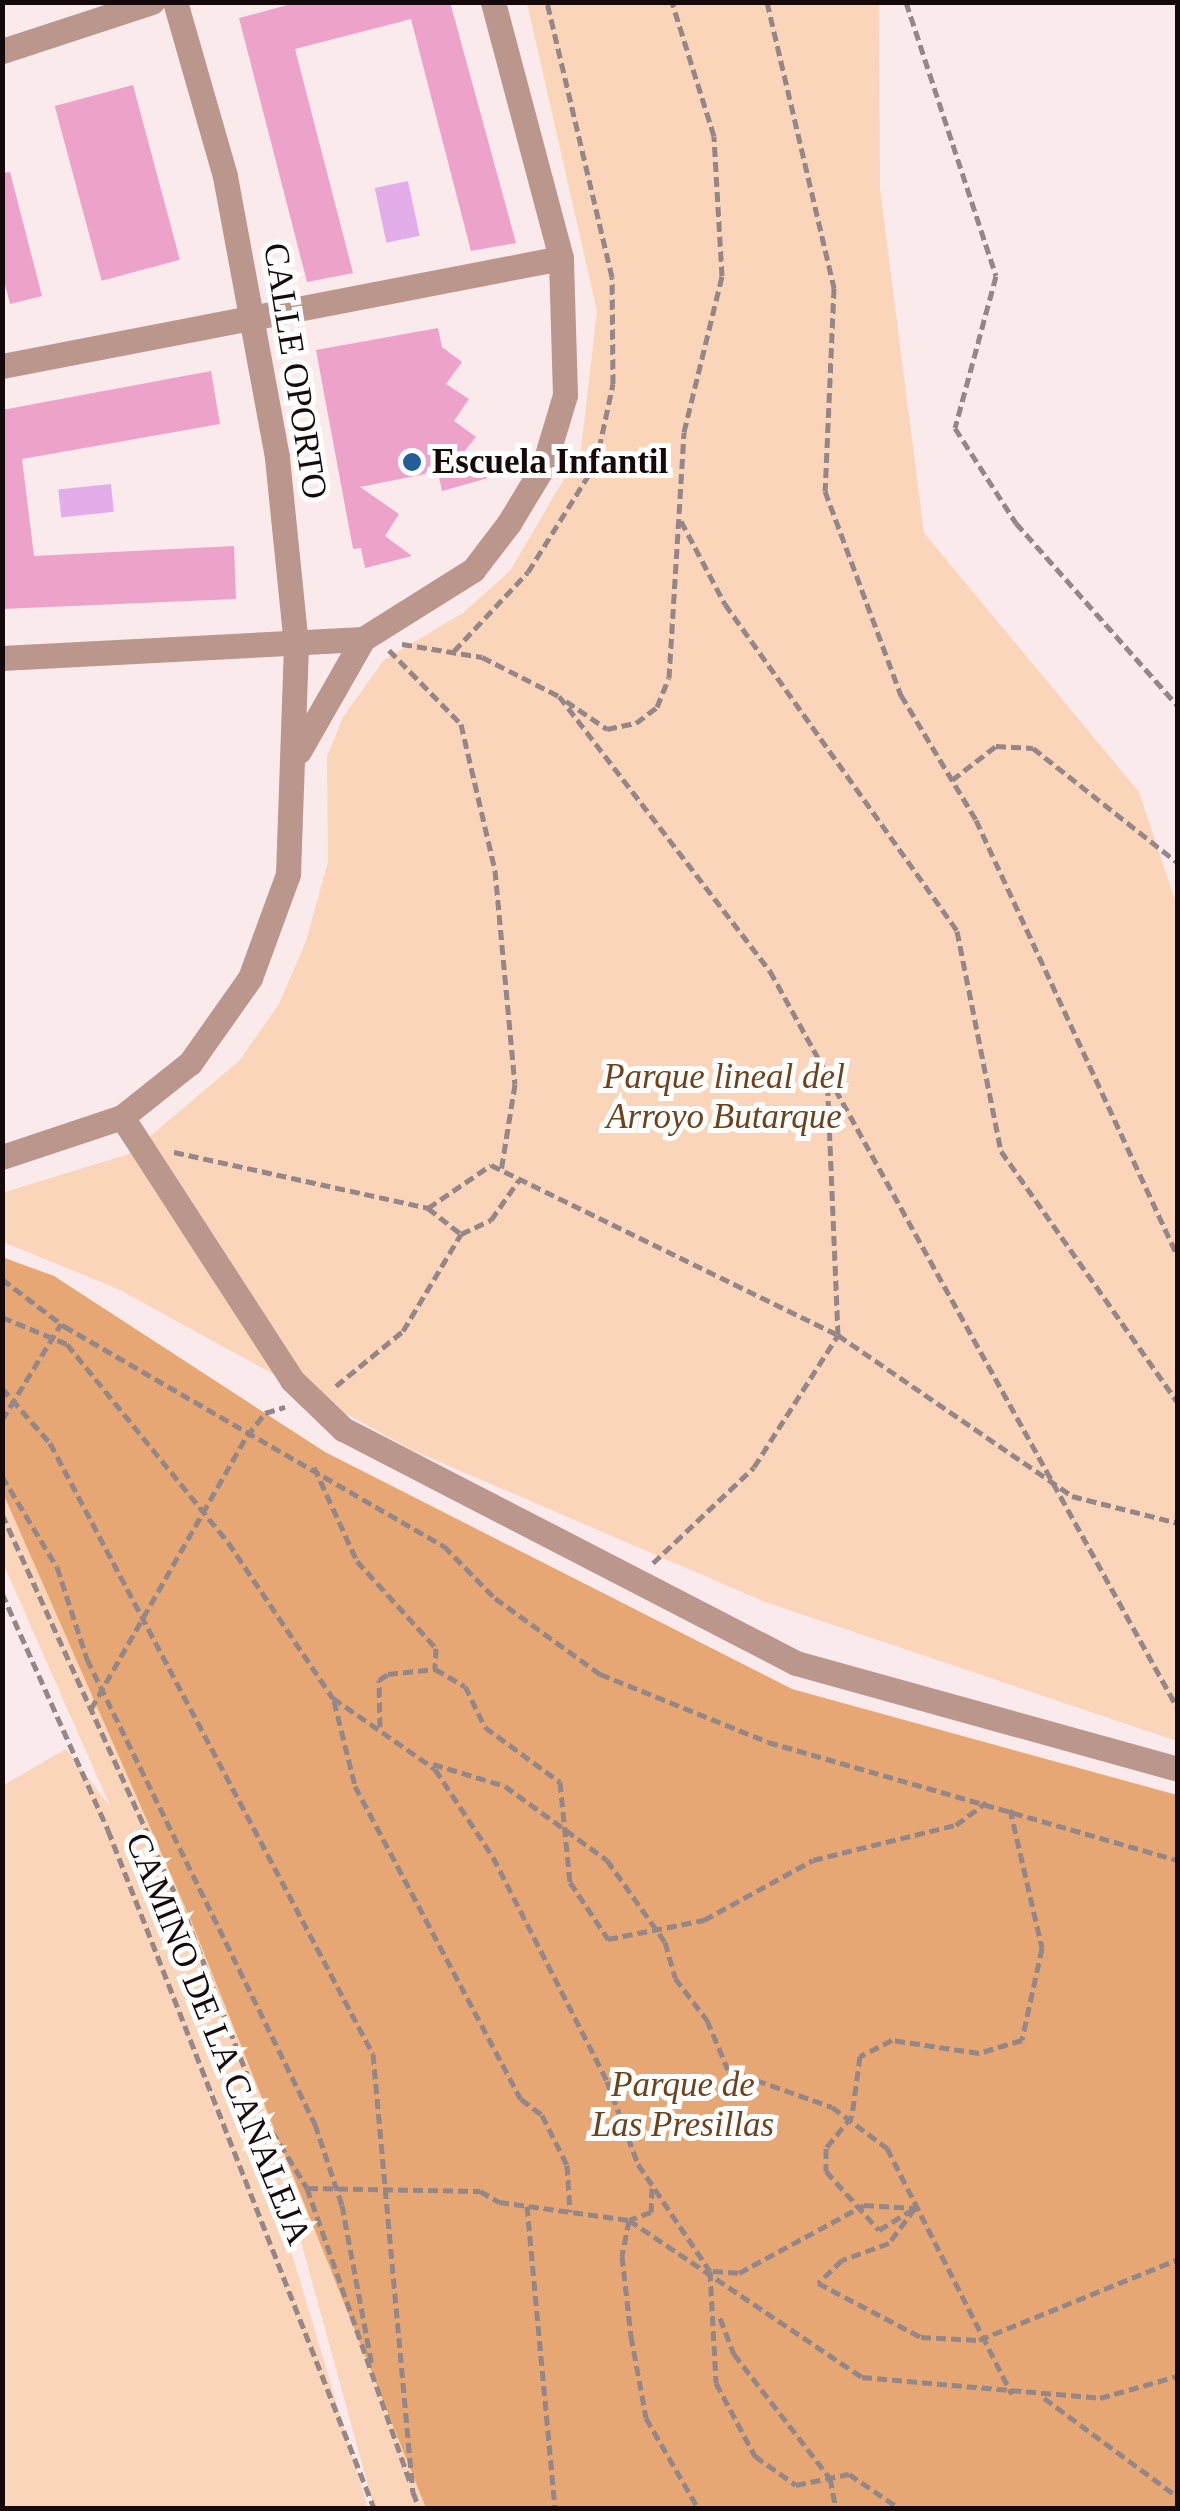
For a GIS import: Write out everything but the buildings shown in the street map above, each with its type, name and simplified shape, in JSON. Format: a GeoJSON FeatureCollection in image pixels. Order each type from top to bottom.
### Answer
{"type":"FeatureCollection","features":[{"type":"Feature","properties":{"kind":"street"},"geometry":{"type":"LineString","coordinates":[[2,52],[152,2]]}},
{"type":"Feature","properties":{"kind":"street","name":"CALLE OPORTO"},"geometry":{"type":"LineString","coordinates":[[2,1157],[122,1117],[222,1026],[266,946],[288,874],[296,758],[296,645],[256,320],[175,2]]}},
{"type":"Feature","properties":{"kind":"street"},"geometry":{"type":"LineString","coordinates":[[2,658],[363,639],[473,570],[544,465],[566,395],[561,258],[493,2]]}},
{"type":"Feature","properties":{"kind":"street"},"geometry":{"type":"LineString","coordinates":[[2,366],[256,320],[561,258]]}},
{"type":"Feature","properties":{"kind":"street","name":"CALLE OPORTO"},"geometry":{"type":"LineString","coordinates":[[296,758],[363,639]]}},
{"type":"Feature","properties":{"kind":"street"},"geometry":{"type":"LineString","coordinates":[[122,1117],[312,1400],[343,1429],[796,1663],[1178,1769]]}},
{"type":"Feature","properties":{"kind":"path"},"geometry":{"type":"LineString","coordinates":[[363,639],[482,657],[559,696],[608,729],[656,707],[669,678],[697,352],[722,276],[714,136],[672,2]]}},
{"type":"Feature","properties":{"kind":"path"},"geometry":{"type":"LineString","coordinates":[[767,2],[834,288],[824,491],[901,695],[952,780],[1178,1257]]}},
{"type":"Feature","properties":{"kind":"path"},"geometry":{"type":"LineString","coordinates":[[906,2],[996,276],[956,428],[1016,523],[1178,706]]}},
{"type":"Feature","properties":{"kind":"path"},"geometry":{"type":"LineString","coordinates":[[681,521],[725,604],[957,932],[1001,1150],[1178,1403]]}},
{"type":"Feature","properties":{"kind":"path"},"geometry":{"type":"LineString","coordinates":[[363,639],[391,651],[461,724],[495,870],[515,1084],[501,1170]]}},
{"type":"Feature","properties":{"kind":"path"},"geometry":{"type":"LineString","coordinates":[[559,696],[770,971],[1178,1709]]}},
{"type":"Feature","properties":{"kind":"path"},"geometry":{"type":"LineString","coordinates":[[952,780],[996,746],[1033,748],[1178,863]]}},
{"type":"Feature","properties":{"kind":"path"},"geometry":{"type":"LineString","coordinates":[[633,1582],[754,1467],[838,1335],[826,1069]]}},
{"type":"Feature","properties":{"kind":"path"},"geometry":{"type":"LineString","coordinates":[[143,1146],[428,1208],[461,1234]]}},
{"type":"Feature","properties":{"kind":"path"},"geometry":{"type":"LineString","coordinates":[[428,1208],[463,1178],[491,1165],[735,1277],[838,1335],[1058,1489],[1178,1523]]}},
{"type":"Feature","properties":{"kind":"path"},"geometry":{"type":"LineString","coordinates":[[90,1710],[248,1436],[266,1413],[312,1400],[375,1362],[461,1234],[491,1220],[519,1180]]}},
{"type":"Feature","properties":{"kind":"path"},"geometry":{"type":"LineString","coordinates":[[2,1279],[61,1324],[248,1436],[313,1464],[444,1546],[495,1598],[600,1674],[768,1742],[1178,1860]]}},
{"type":"Feature","properties":{"kind":"path"},"geometry":{"type":"LineString","coordinates":[[2,1317],[67,1344],[204,1511],[333,1698],[355,1786],[514,2087],[553,2135],[575,2193],[570,2212]]}},
{"type":"Feature","properties":{"kind":"path"},"geometry":{"type":"LineString","coordinates":[[2,1420],[48,1336],[61,1324]]}},
{"type":"Feature","properties":{"kind":"path"},"geometry":{"type":"LineString","coordinates":[[2,1388],[50,1444],[373,2054],[382,2189],[414,2492]]}},
{"type":"Feature","properties":{"kind":"path"},"geometry":{"type":"LineString","coordinates":[[313,1464],[357,1561],[436,1648],[435,1670]]}},
{"type":"Feature","properties":{"kind":"path"},"geometry":{"type":"LineString","coordinates":[[2,1476],[57,1567],[68,1617],[315,2124],[336,2189],[375,2382]]}},
{"type":"Feature","properties":{"kind":"path"},"geometry":{"type":"LineString","coordinates":[[2,1514],[186,1916],[264,2118],[307,2188],[419,2508]]}},
{"type":"Feature","properties":{"kind":"path","name":"CAMINO DE LA CANALEJA"},"geometry":{"type":"LineString","coordinates":[[2,1592],[108,1830],[374,2508]]}},
{"type":"Feature","properties":{"kind":"path"},"geometry":{"type":"LineString","coordinates":[[380,1729],[378,1680],[435,1670],[464,1686],[485,1728],[560,1782],[569,1836],[570,1882],[608,1939],[704,1920],[813,1860],[956,1825],[986,1802]]}},
{"type":"Feature","properties":{"kind":"path"},"geometry":{"type":"LineString","coordinates":[[333,1698],[428,1764],[493,1857],[652,2185],[710,2271],[718,2312],[734,2354],[830,2478],[836,2508]]}},
{"type":"Feature","properties":{"kind":"path"},"geometry":{"type":"LineString","coordinates":[[428,1764],[505,1786],[569,1836],[608,1860],[656,1930],[728,2070],[852,2116],[887,2148],[979,2340],[1012,2394]]}},
{"type":"Feature","properties":{"kind":"path"},"geometry":{"type":"LineString","coordinates":[[915,2208],[880,2230],[852,2209],[826,2171],[826,2148],[852,2116],[860,2056],[892,2040],[979,2053],[1022,2040],[1042,1948],[1010,1809]]}},
{"type":"Feature","properties":{"kind":"path"},"geometry":{"type":"LineString","coordinates":[[628,2220],[651,2212],[652,2185]]}},
{"type":"Feature","properties":{"kind":"path"},"geometry":{"type":"LineString","coordinates":[[307,2188],[480,2191],[527,2206],[628,2220],[710,2271],[862,2377],[1012,2394],[1100,2398],[1178,2376]]}},
{"type":"Feature","properties":{"kind":"path"},"geometry":{"type":"LineString","coordinates":[[527,2206],[555,2508]]}},
{"type":"Feature","properties":{"kind":"path"},"geometry":{"type":"LineString","coordinates":[[710,2271],[739,2273],[852,2209],[915,2208]]}},
{"type":"Feature","properties":{"kind":"path"},"geometry":{"type":"LineString","coordinates":[[915,2208],[889,2243],[842,2260],[818,2283],[921,2337],[979,2340],[1178,2259]]}},
{"type":"Feature","properties":{"kind":"path"},"geometry":{"type":"LineString","coordinates":[[628,2220],[622,2256],[646,2418],[698,2508]]}},
{"type":"Feature","properties":{"kind":"path"},"geometry":{"type":"LineString","coordinates":[[718,2312],[716,2384],[755,2456],[796,2484],[849,2474],[899,2508]]}},
{"type":"Feature","properties":{"kind":"path"},"geometry":{"type":"LineString","coordinates":[[1042,2396],[1178,2497]]}},
{"type":"Feature","properties":{"kind":"green space","name":"Parque lineal del Arroyo Butarque"},"geometry":{"type":"Polygon","coordinates":[[[527,3],[879,3],[880,189],[924,533],[1139,792],[1177,906],[1177,1741],[765,1602],[412,1450],[118,1289],[3,1242],[2,1193],[129,1154],[239,1061],[279,1004],[306,941],[328,862],[327,757],[343,717],[384,660],[463,613],[510,571],[581,450],[597,311],[527,3]]]}},
{"type":"Feature","properties":{"kind":"green space","name":"Parque de Las Presillas"},"geometry":{"type":"Polygon","coordinates":[[[2,1257],[54,1276],[325,1452],[792,1689],[1177,1795],[1177,2508],[426,2508],[190,1918],[3,1493],[2,1257]]]}},
{"type":"Feature","properties":{"kind":"green space"},"geometry":{"type":"Polygon","coordinates":[[[3,1286],[1177,2508],[374,2508],[299,2234],[259,2144],[368,2508],[3,2508],[2,1786],[66,1749],[111,1808],[3,1563],[3,1286]]]}},
{"type":"Feature","properties":{"kind":"shaded area"},"geometry":{"type":"Polygon","coordinates":[[[408,181],[420,236],[386,243],[375,188],[408,181]]]}},
{"type":"Feature","properties":{"kind":"shaded area"},"geometry":{"type":"Polygon","coordinates":[[[111,484],[114,512],[61,517],[58,490],[111,484]]]}},
{"type":"Feature","properties":{"kind":"place","name":"Escuela Infantil"},"geometry":{"type":"Point","coordinates":[412,462]}}]}
